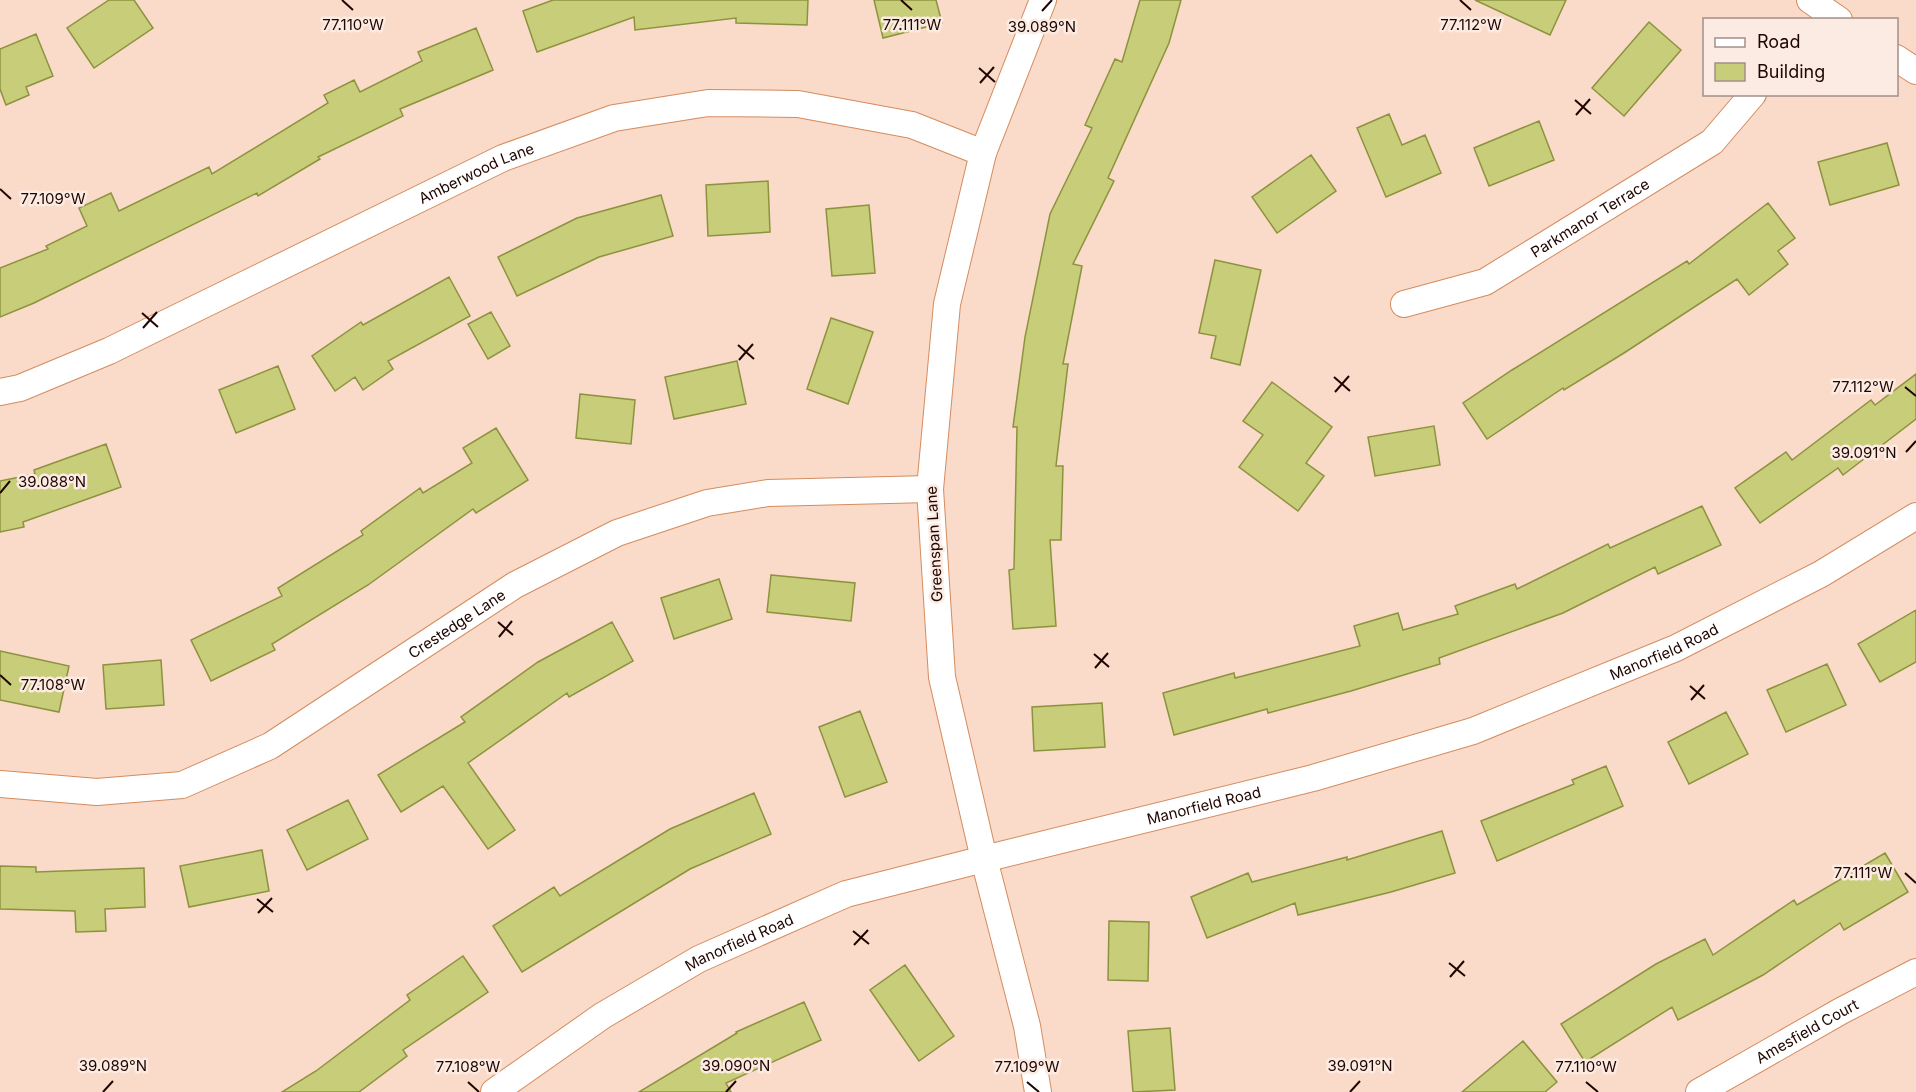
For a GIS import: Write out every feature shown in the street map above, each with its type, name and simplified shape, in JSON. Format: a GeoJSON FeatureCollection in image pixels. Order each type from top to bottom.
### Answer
{"type":"FeatureCollection","features":[{"type":"Feature","properties":{"kind":"street","name":"Greenspan Lane"},"geometry":{"type":"LineString","coordinates":[[1038,1092],[1027,1026],[984,859],[942,677],[930,489],[947,304],[983,153],[1043,0]]}},
{"type":"Feature","properties":{"kind":"street"},"geometry":{"type":"LineString","coordinates":[[1798,18],[1808,0],[1836,18]]}},
{"type":"Feature","properties":{"kind":"street"},"geometry":{"type":"LineString","coordinates":[[1898,59],[1916,71]]}},
{"type":"Feature","properties":{"kind":"street","name":"Parkmanor Terrace"},"geometry":{"type":"LineString","coordinates":[[1404,304],[1485,282],[1712,142],[1751,96]]}},
{"type":"Feature","properties":{"kind":"street","name":"Amberwood Lane"},"geometry":{"type":"LineString","coordinates":[[0,392],[20,388],[110,351],[503,158],[614,118],[708,103],[798,104],[912,125],[983,153]]}},
{"type":"Feature","properties":{"kind":"street","name":"Crestedge Lane"},"geometry":{"type":"LineString","coordinates":[[0,784],[97,792],[182,785],[270,746],[515,585],[617,533],[707,503],[768,494],[930,489]]}},
{"type":"Feature","properties":{"kind":"street","name":"Manorfield Road"},"geometry":{"type":"LineString","coordinates":[[494,1092],[602,1016],[699,959],[846,894],[1313,778],[1473,731],[1676,648],[1821,574],[1916,516]]}},
{"type":"Feature","properties":{"kind":"street","name":"Amesfield Court"},"geometry":{"type":"LineString","coordinates":[[1699,1092],[1841,1011],[1916,972]]}},
{"type":"Feature","properties":{"kind":"building"},"geometry":{"type":"Polygon","coordinates":[[[109,0],[134,0],[153,28],[94,68],[67,28],[109,0]]]}},
{"type":"Feature","properties":{"kind":"building"},"geometry":{"type":"Polygon","coordinates":[[[553,0],[808,0],[807,25],[736,23],[736,18],[635,30],[634,17],[537,52],[523,11],[553,0]]]}},
{"type":"Feature","properties":{"kind":"building"},"geometry":{"type":"Polygon","coordinates":[[[874,0],[936,0],[942,23],[883,38],[874,0]]]}},
{"type":"Feature","properties":{"kind":"building"},"geometry":{"type":"Polygon","coordinates":[[[1140,0],[1181,0],[1169,43],[1108,178],[1114,181],[1073,264],[1082,266],[1063,364],[1068,364],[1056,466],[1063,466],[1061,540],[1050,540],[1056,626],[1013,629],[1009,570],[1014,569],[1017,427],[1013,427],[1025,337],[1050,214],[1092,128],[1085,125],[1115,59],[1122,62],[1140,0]]]}},
{"type":"Feature","properties":{"kind":"building"},"geometry":{"type":"Polygon","coordinates":[[[1475,0],[1566,0],[1550,35],[1475,0]]]}},
{"type":"Feature","properties":{"kind":"building"},"geometry":{"type":"Polygon","coordinates":[[[1649,22],[1681,50],[1624,116],[1592,88],[1649,22]]]}},
{"type":"Feature","properties":{"kind":"building"},"geometry":{"type":"Polygon","coordinates":[[[476,28],[493,70],[400,109],[403,116],[318,157],[320,159],[258,196],[257,193],[34,303],[0,317],[0,268],[48,249],[46,246],[87,226],[79,208],[111,193],[119,211],[209,167],[212,174],[328,103],[324,95],[354,80],[360,92],[422,61],[418,52],[476,28]]]}},
{"type":"Feature","properties":{"kind":"building"},"geometry":{"type":"Polygon","coordinates":[[[36,34],[53,76],[26,87],[29,95],[6,105],[0,89],[0,49],[36,34]]]}},
{"type":"Feature","properties":{"kind":"building"},"geometry":{"type":"Polygon","coordinates":[[[1389,114],[1402,145],[1425,135],[1441,173],[1386,197],[1357,128],[1389,114]]]}},
{"type":"Feature","properties":{"kind":"building"},"geometry":{"type":"Polygon","coordinates":[[[1539,121],[1554,160],[1489,186],[1474,148],[1539,121]]]}},
{"type":"Feature","properties":{"kind":"building"},"geometry":{"type":"Polygon","coordinates":[[[1887,143],[1899,185],[1830,205],[1818,162],[1887,143]]]}},
{"type":"Feature","properties":{"kind":"building"},"geometry":{"type":"Polygon","coordinates":[[[1311,155],[1336,191],[1277,233],[1252,197],[1311,155]]]}},
{"type":"Feature","properties":{"kind":"building"},"geometry":{"type":"Polygon","coordinates":[[[768,181],[770,232],[708,236],[706,185],[768,181]]]}},
{"type":"Feature","properties":{"kind":"building"},"geometry":{"type":"Polygon","coordinates":[[[661,195],[673,236],[599,257],[517,296],[498,257],[577,218],[661,195]]]}},
{"type":"Feature","properties":{"kind":"building"},"geometry":{"type":"Polygon","coordinates":[[[1768,203],[1795,238],[1778,251],[1788,264],[1749,295],[1737,279],[1624,353],[1564,390],[1563,388],[1487,439],[1463,403],[1687,261],[1689,264],[1768,203]]]}},
{"type":"Feature","properties":{"kind":"building"},"geometry":{"type":"Polygon","coordinates":[[[869,205],[875,273],[832,276],[826,209],[869,205]]]}},
{"type":"Feature","properties":{"kind":"building"},"geometry":{"type":"Polygon","coordinates":[[[1215,260],[1261,270],[1240,365],[1211,358],[1216,336],[1199,333],[1215,260]]]}},
{"type":"Feature","properties":{"kind":"building"},"geometry":{"type":"Polygon","coordinates":[[[449,277],[470,316],[388,361],[393,369],[363,390],[355,377],[335,391],[312,356],[361,322],[363,325],[449,277]]]}},
{"type":"Feature","properties":{"kind":"building"},"geometry":{"type":"Polygon","coordinates":[[[491,312],[510,346],[488,359],[468,324],[491,312]]]}},
{"type":"Feature","properties":{"kind":"building"},"geometry":{"type":"Polygon","coordinates":[[[831,318],[873,332],[848,404],[807,389],[831,318]]]}},
{"type":"Feature","properties":{"kind":"building"},"geometry":{"type":"Polygon","coordinates":[[[737,361],[746,404],[674,419],[665,377],[737,361]]]}},
{"type":"Feature","properties":{"kind":"building"},"geometry":{"type":"Polygon","coordinates":[[[278,366],[295,409],[236,433],[219,390],[278,366]]]}},
{"type":"Feature","properties":{"kind":"building"},"geometry":{"type":"Polygon","coordinates":[[[1916,374],[1916,419],[1843,475],[1838,468],[1760,523],[1735,488],[1786,452],[1792,460],[1871,400],[1875,405],[1916,374]]]}},
{"type":"Feature","properties":{"kind":"building"},"geometry":{"type":"Polygon","coordinates":[[[1272,382],[1332,427],[1306,463],[1324,476],[1298,511],[1239,467],[1263,435],[1243,421],[1272,382]]]}},
{"type":"Feature","properties":{"kind":"building"},"geometry":{"type":"Polygon","coordinates":[[[580,394],[635,400],[631,444],[576,438],[580,394]]]}},
{"type":"Feature","properties":{"kind":"building"},"geometry":{"type":"Polygon","coordinates":[[[1434,426],[1440,465],[1375,476],[1368,437],[1434,426]]]}},
{"type":"Feature","properties":{"kind":"building"},"geometry":{"type":"Polygon","coordinates":[[[496,428],[528,480],[476,513],[473,509],[368,585],[272,644],[275,650],[211,681],[191,640],[282,596],[278,588],[363,535],[361,531],[420,488],[423,493],[472,463],[463,448],[496,428]]]}},
{"type":"Feature","properties":{"kind":"building"},"geometry":{"type":"Polygon","coordinates":[[[106,444],[121,487],[23,522],[24,527],[0,532],[0,481],[35,474],[34,470],[106,444]]]}},
{"type":"Feature","properties":{"kind":"building"},"geometry":{"type":"Polygon","coordinates":[[[1702,506],[1721,545],[1658,574],[1655,567],[1563,613],[1439,658],[1440,664],[1351,691],[1268,713],[1267,709],[1174,735],[1163,693],[1234,673],[1235,678],[1360,646],[1354,626],[1398,613],[1403,630],[1458,614],[1455,606],[1515,584],[1517,589],[1608,544],[1610,548],[1702,506]]]}},
{"type":"Feature","properties":{"kind":"building"},"geometry":{"type":"Polygon","coordinates":[[[771,575],[855,583],[851,621],[767,612],[771,575]]]}},
{"type":"Feature","properties":{"kind":"building"},"geometry":{"type":"Polygon","coordinates":[[[719,579],[732,619],[674,639],[661,598],[719,579]]]}},
{"type":"Feature","properties":{"kind":"building"},"geometry":{"type":"Polygon","coordinates":[[[1916,610],[1916,662],[1880,682],[1858,644],[1916,610]]]}},
{"type":"Feature","properties":{"kind":"building"},"geometry":{"type":"Polygon","coordinates":[[[612,622],[633,661],[569,697],[567,693],[468,763],[515,830],[488,849],[443,786],[401,812],[378,775],[465,722],[461,717],[538,662],[612,622]]]}},
{"type":"Feature","properties":{"kind":"building"},"geometry":{"type":"Polygon","coordinates":[[[0,651],[69,666],[59,712],[0,700],[0,651]]]}},
{"type":"Feature","properties":{"kind":"building"},"geometry":{"type":"Polygon","coordinates":[[[161,660],[164,705],[106,709],[103,665],[161,660]]]}},
{"type":"Feature","properties":{"kind":"building"},"geometry":{"type":"Polygon","coordinates":[[[1827,664],[1846,705],[1786,732],[1767,690],[1827,664]]]}},
{"type":"Feature","properties":{"kind":"building"},"geometry":{"type":"Polygon","coordinates":[[[1102,703],[1105,747],[1034,751],[1032,707],[1102,703]]]}},
{"type":"Feature","properties":{"kind":"building"},"geometry":{"type":"Polygon","coordinates":[[[860,711],[887,782],[845,797],[819,727],[860,711]]]}},
{"type":"Feature","properties":{"kind":"building"},"geometry":{"type":"Polygon","coordinates":[[[1726,712],[1748,754],[1689,784],[1668,742],[1726,712]]]}},
{"type":"Feature","properties":{"kind":"building"},"geometry":{"type":"Polygon","coordinates":[[[1606,766],[1623,806],[1497,861],[1481,821],[1574,784],[1572,780],[1606,766]]]}},
{"type":"Feature","properties":{"kind":"building"},"geometry":{"type":"Polygon","coordinates":[[[754,793],[771,834],[690,869],[522,972],[493,926],[554,887],[560,896],[670,829],[754,793]]]}},
{"type":"Feature","properties":{"kind":"building"},"geometry":{"type":"Polygon","coordinates":[[[348,800],[368,839],[307,870],[287,830],[348,800]]]}},
{"type":"Feature","properties":{"kind":"building"},"geometry":{"type":"Polygon","coordinates":[[[1442,831],[1455,873],[1391,892],[1298,915],[1295,903],[1207,938],[1191,897],[1248,873],[1252,882],[1347,857],[1347,860],[1442,831]]]}},
{"type":"Feature","properties":{"kind":"building"},"geometry":{"type":"Polygon","coordinates":[[[262,850],[269,891],[189,907],[180,866],[262,850]]]}},
{"type":"Feature","properties":{"kind":"building"},"geometry":{"type":"Polygon","coordinates":[[[1885,853],[1908,892],[1844,930],[1840,923],[1763,975],[1678,1020],[1672,1007],[1585,1062],[1561,1024],[1656,964],[1705,939],[1713,955],[1794,900],[1797,905],[1885,853]]]}},
{"type":"Feature","properties":{"kind":"building"},"geometry":{"type":"Polygon","coordinates":[[[0,866],[36,867],[36,872],[144,868],[145,907],[105,909],[106,931],[76,932],[75,911],[0,909],[0,866]]]}},
{"type":"Feature","properties":{"kind":"building"},"geometry":{"type":"Polygon","coordinates":[[[1109,921],[1149,922],[1148,981],[1108,980],[1109,921]]]}},
{"type":"Feature","properties":{"kind":"building"},"geometry":{"type":"Polygon","coordinates":[[[463,956],[488,992],[403,1050],[407,1056],[359,1092],[282,1092],[316,1071],[410,1000],[407,995],[463,956]]]}},
{"type":"Feature","properties":{"kind":"building"},"geometry":{"type":"Polygon","coordinates":[[[905,965],[954,1036],[919,1061],[870,990],[905,965]]]}},
{"type":"Feature","properties":{"kind":"building"},"geometry":{"type":"Polygon","coordinates":[[[804,1002],[821,1040],[726,1083],[731,1092],[639,1092],[736,1032],[804,1002]]]}},
{"type":"Feature","properties":{"kind":"building"},"geometry":{"type":"Polygon","coordinates":[[[1170,1028],[1175,1090],[1133,1092],[1128,1031],[1170,1028]]]}},
{"type":"Feature","properties":{"kind":"building"},"geometry":{"type":"Polygon","coordinates":[[[1523,1041],[1557,1082],[1545,1092],[1462,1092],[1523,1041]]]}}]}
